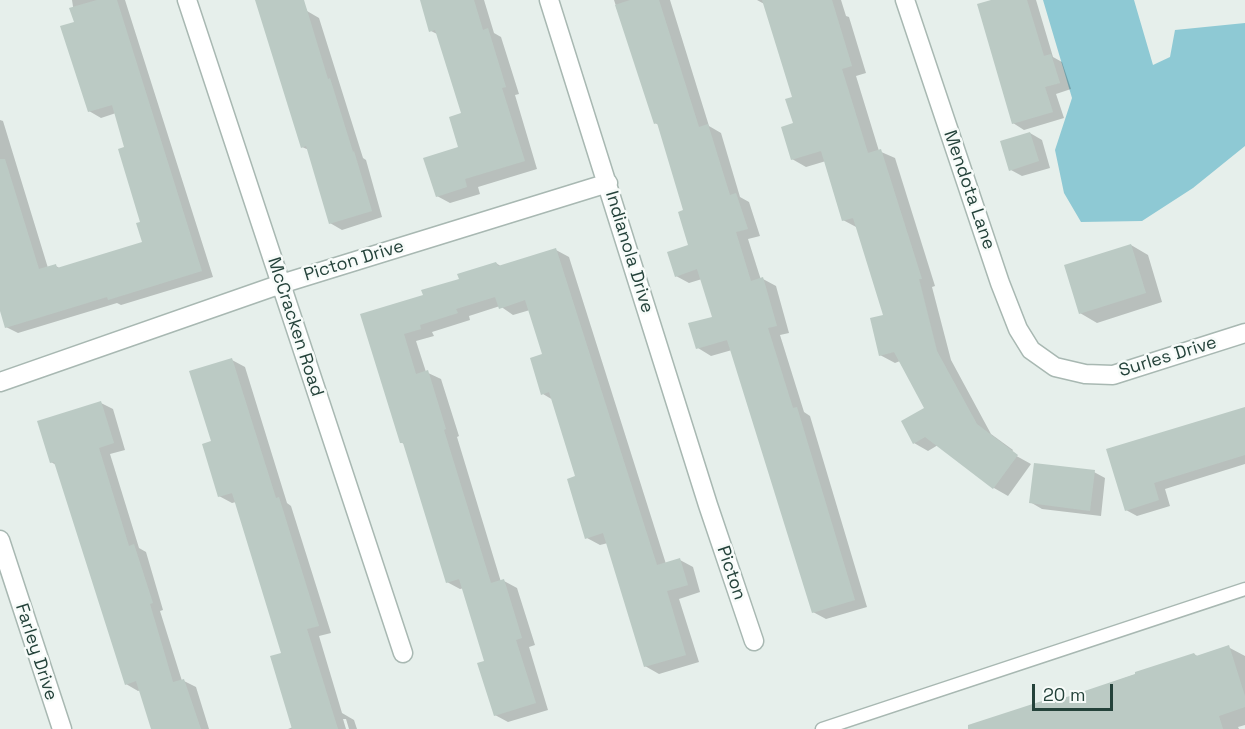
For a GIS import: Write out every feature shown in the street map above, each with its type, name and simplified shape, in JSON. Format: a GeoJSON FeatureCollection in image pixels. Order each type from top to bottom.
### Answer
{"type":"FeatureCollection","features":[{"type":"Feature","properties":{"kind":"street","name":"McCracken Road"},"geometry":{"type":"LineString","coordinates":[[187,0],[403,653]]}},
{"type":"Feature","properties":{"kind":"street","name":"Indianola Drive"},"geometry":{"type":"LineString","coordinates":[[549,0],[708,505]]}},
{"type":"Feature","properties":{"kind":"street","name":"Mendota Lane"},"geometry":{"type":"LineString","coordinates":[[905,0],[1000,283],[1018,329],[1031,350],[1055,367]]}},
{"type":"Feature","properties":{"kind":"street","name":"Picton Drive"},"geometry":{"type":"LineString","coordinates":[[0,382],[280,284],[608,183]]}},
{"type":"Feature","properties":{"kind":"street","name":"Surles Drive"},"geometry":{"type":"LineString","coordinates":[[1055,367],[1085,374],[1113,375],[1245,333]]}},
{"type":"Feature","properties":{"kind":"street","name":"Picton"},"geometry":{"type":"LineString","coordinates":[[708,505],[754,641]]}},
{"type":"Feature","properties":{"kind":"street","name":"Farley Drive"},"geometry":{"type":"LineString","coordinates":[[0,540],[62,729]]}},
{"type":"Feature","properties":{"kind":"lane"},"geometry":{"type":"LineString","coordinates":[[822,729],[1245,589]]}},
{"type":"Feature","properties":{"kind":"water"},"geometry":{"type":"Polygon","coordinates":[[[1043,0],[1134,0],[1153,65],[1170,57],[1175,30],[1245,23],[1245,146],[1193,188],[1142,221],[1081,222],[1064,193],[1055,150],[1072,98],[1043,0]]]}},
{"type":"Feature","properties":{"kind":"building"},"geometry":{"type":"Polygon","coordinates":[[[97,0],[117,0],[202,271],[5,328],[0,311],[0,159],[5,159],[39,269],[56,264],[57,268],[142,242],[136,223],[140,222],[118,149],[124,147],[112,105],[88,112],[60,26],[74,22],[69,8],[97,0]]]}},
{"type":"Feature","properties":{"kind":"building"},"geometry":{"type":"Polygon","coordinates":[[[255,0],[304,0],[372,211],[329,224],[306,146],[301,148],[255,0]]]}},
{"type":"Feature","properties":{"kind":"building"},"geometry":{"type":"Polygon","coordinates":[[[420,0],[474,0],[483,30],[488,28],[506,87],[502,88],[525,161],[465,179],[467,187],[436,197],[423,158],[458,147],[449,117],[461,113],[435,30],[429,32],[420,0]]]}},
{"type":"Feature","properties":{"kind":"building"},"geometry":{"type":"Polygon","coordinates":[[[630,0],[659,0],[699,127],[708,124],[730,195],[736,193],[748,229],[736,232],[751,281],[763,277],[777,326],[768,328],[793,408],[797,407],[855,600],[812,613],[727,340],[696,349],[688,323],[712,317],[697,269],[675,277],[667,252],[688,245],[678,212],[683,210],[657,123],[654,124],[615,5],[630,0]]]}},
{"type":"Feature","properties":{"kind":"building"},"geometry":{"type":"Polygon","coordinates":[[[762,0],[832,0],[852,66],[842,69],[868,153],[881,149],[922,279],[919,279],[937,351],[977,424],[1018,455],[993,489],[925,437],[913,444],[901,421],[924,408],[894,352],[879,356],[870,318],[883,315],[853,218],[842,221],[821,151],[791,160],[781,127],[793,123],[785,99],[792,97],[762,0]]]}},
{"type":"Feature","properties":{"kind":"building"},"geometry":{"type":"Polygon","coordinates":[[[991,0],[1027,0],[1044,56],[1051,54],[1060,83],[1045,87],[1053,112],[1012,124],[977,4],[991,0]]]}},
{"type":"Feature","properties":{"kind":"building"},"geometry":{"type":"Polygon","coordinates":[[[1030,132],[1039,161],[1009,171],[1000,141],[1030,132]]]}},
{"type":"Feature","properties":{"kind":"building"},"geometry":{"type":"Polygon","coordinates":[[[1131,244],[1146,293],[1079,314],[1064,265],[1131,244]]]}},
{"type":"Feature","properties":{"kind":"building"},"geometry":{"type":"Polygon","coordinates":[[[556,248],[657,565],[680,558],[688,585],[667,591],[686,655],[644,667],[603,533],[585,539],[567,479],[575,476],[549,392],[541,395],[530,358],[542,354],[525,300],[499,309],[495,297],[456,309],[458,313],[420,325],[421,329],[404,334],[416,374],[428,370],[491,583],[504,579],[522,638],[516,640],[536,703],[494,716],[477,663],[484,661],[459,579],[446,583],[360,314],[423,295],[421,290],[459,279],[457,274],[496,262],[498,266],[556,248]]]}},
{"type":"Feature","properties":{"kind":"building"},"geometry":{"type":"Polygon","coordinates":[[[232,358],[319,626],[307,629],[338,729],[292,729],[270,656],[281,653],[232,493],[218,497],[202,444],[211,441],[189,371],[232,358]]]}},
{"type":"Feature","properties":{"kind":"building"},"geometry":{"type":"Polygon","coordinates":[[[101,401],[114,443],[99,448],[129,546],[134,544],[153,603],[150,604],[173,682],[184,679],[201,729],[151,729],[136,681],[125,685],[54,462],[50,463],[37,421],[101,401]]]}},
{"type":"Feature","properties":{"kind":"building"},"geometry":{"type":"Polygon","coordinates":[[[1245,407],[1245,455],[1154,483],[1159,500],[1125,511],[1106,449],[1245,407]]]}},
{"type":"Feature","properties":{"kind":"building"},"geometry":{"type":"Polygon","coordinates":[[[1034,463],[1095,470],[1090,511],[1029,503],[1034,463]]]}},
{"type":"Feature","properties":{"kind":"building"},"geometry":{"type":"Polygon","coordinates":[[[1229,645],[1245,696],[1245,707],[1219,716],[1223,729],[968,729],[968,725],[1045,700],[1046,704],[1135,674],[1135,672],[1194,653],[1196,656],[1229,645]]]}}]}
